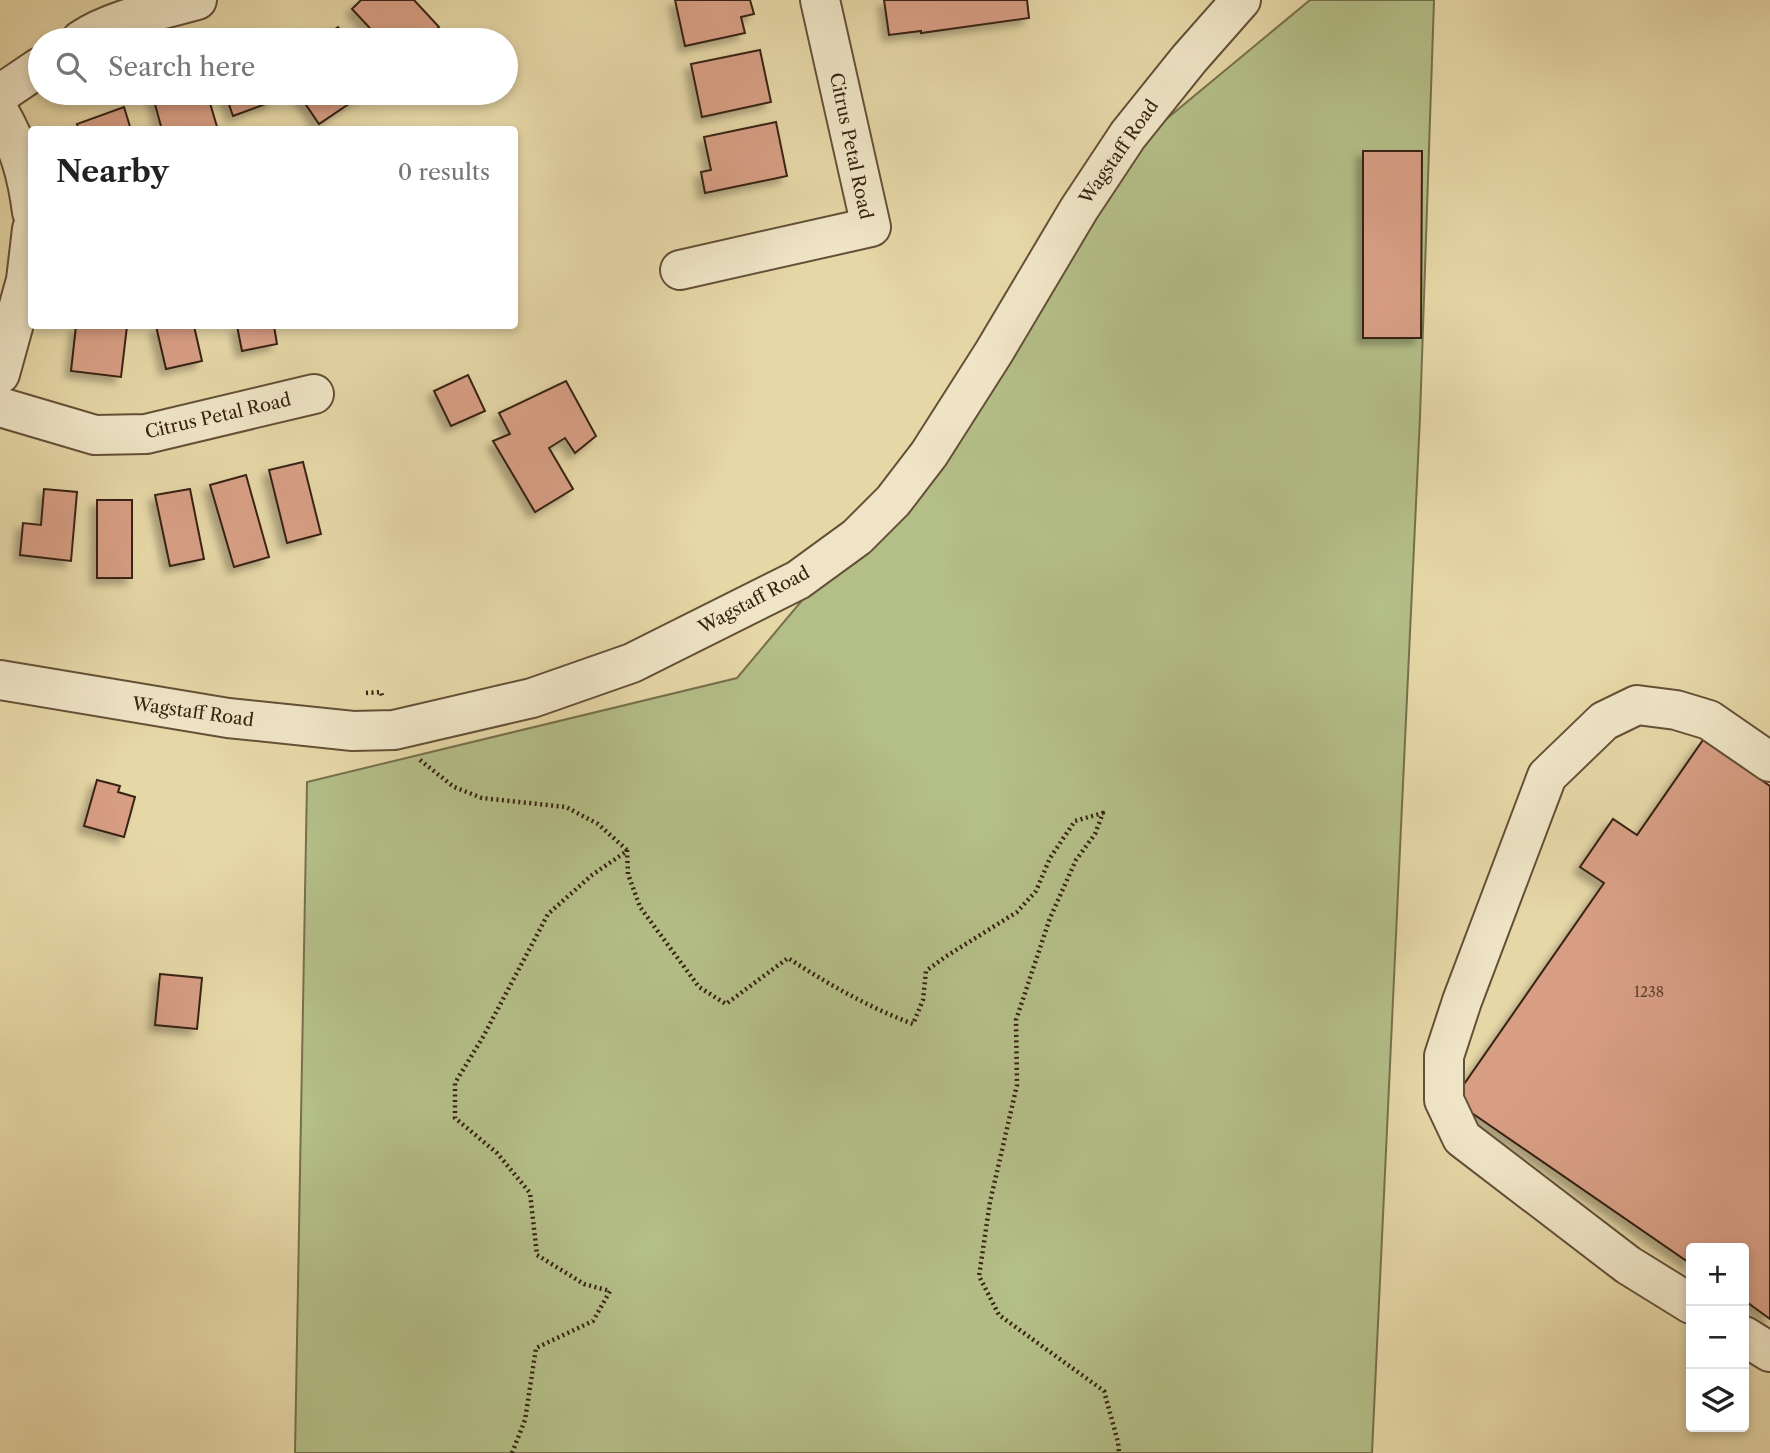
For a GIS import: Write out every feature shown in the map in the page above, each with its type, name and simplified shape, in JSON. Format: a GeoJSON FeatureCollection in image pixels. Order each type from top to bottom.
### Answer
{"type":"FeatureCollection","features":[{"type":"Feature","properties":{"kind":"street"},"geometry":{"type":"LineString","coordinates":[[105,28],[197,0]]}},
{"type":"Feature","properties":{"kind":"street","name":"Citrus Petal Road"},"geometry":{"type":"LineString","coordinates":[[680,270],[870,227],[820,0]]}},
{"type":"Feature","properties":{"kind":"street","name":"Wagstaff Road"},"geometry":{"type":"LineString","coordinates":[[0,680],[228,718],[353,731],[394,730],[532,698],[632,663],[798,580],[857,537],[892,501],[929,454],[994,352],[1079,209],[1128,135],[1241,0]]}},
{"type":"Feature","properties":{"kind":"street"},"geometry":{"type":"LineString","coordinates":[[0,94],[28,75]]}},
{"type":"Feature","properties":{"kind":"street"},"geometry":{"type":"LineString","coordinates":[[0,113],[11,133],[28,184]]}},
{"type":"Feature","properties":{"kind":"street"},"geometry":{"type":"LineString","coordinates":[[0,374],[26,280],[28,263]]}},
{"type":"Feature","properties":{"kind":"street","name":"Citrus Petal Road"},"geometry":{"type":"LineString","coordinates":[[0,407],[95,435],[146,434],[314,394]]}},
{"type":"Feature","properties":{"kind":"street"},"geometry":{"type":"LineString","coordinates":[[1686,1301],[1628,1265],[1462,1138],[1444,1100],[1444,1056],[1547,776],[1604,721],[1637,705],[1676,710],[1709,720],[1770,762]]}},
{"type":"Feature","properties":{"kind":"street"},"geometry":{"type":"LineString","coordinates":[[1749,1339],[1770,1352]]}},
{"type":"Feature","properties":{"kind":"path"},"geometry":{"type":"LineString","coordinates":[[381,692],[394,730],[421,762],[454,787],[482,798],[566,807],[598,824],[627,850],[628,874],[640,907],[699,987],[726,1004],[788,958],[826,983],[881,1012],[913,1024],[923,1000],[926,971],[1017,912],[1036,891],[1050,858],[1075,821],[1103,813],[1095,834],[1076,860],[1050,918],[1016,1020],[1017,1085],[990,1202],[979,1276],[999,1315],[1104,1391],[1119,1453]]}},
{"type":"Feature","properties":{"kind":"path"},"geometry":{"type":"LineString","coordinates":[[512,1453],[525,1420],[536,1348],[593,1321],[610,1291],[584,1284],[537,1255],[530,1193],[497,1153],[455,1118],[455,1083],[483,1037],[548,914],[592,875],[627,850]]}},
{"type":"Feature","properties":{"kind":"green space"},"geometry":{"type":"Polygon","coordinates":[[[1310,0],[1434,0],[1420,417],[1372,1453],[295,1453],[307,782],[737,678],[959,413],[1135,145],[1310,0]]]}},
{"type":"Feature","properties":{"kind":"building"},"geometry":{"type":"Polygon","coordinates":[[[361,0],[414,0],[439,27],[370,28],[352,9],[361,0]]]}},
{"type":"Feature","properties":{"kind":"building"},"geometry":{"type":"Polygon","coordinates":[[[675,0],[750,0],[754,14],[741,17],[745,33],[685,46],[675,0]]]}},
{"type":"Feature","properties":{"kind":"building"},"geometry":{"type":"Polygon","coordinates":[[[884,0],[1027,0],[1029,18],[889,35],[884,0]]]}},
{"type":"Feature","properties":{"kind":"building"},"geometry":{"type":"Polygon","coordinates":[[[760,50],[771,102],[702,117],[691,64],[760,50]]]}},
{"type":"Feature","properties":{"kind":"building"},"geometry":{"type":"Polygon","coordinates":[[[155,105],[211,105],[217,126],[161,126],[155,105]]]}},
{"type":"Feature","properties":{"kind":"building"},"geometry":{"type":"Polygon","coordinates":[[[229,105],[263,105],[233,116],[229,105]]]}},
{"type":"Feature","properties":{"kind":"building"},"geometry":{"type":"Polygon","coordinates":[[[306,105],[347,105],[319,124],[306,105]]]}},
{"type":"Feature","properties":{"kind":"building"},"geometry":{"type":"Polygon","coordinates":[[[124,107],[130,126],[78,126],[77,124],[124,107]]]}},
{"type":"Feature","properties":{"kind":"building"},"geometry":{"type":"Polygon","coordinates":[[[776,122],[787,176],[705,193],[701,172],[711,170],[704,137],[776,122]]]}},
{"type":"Feature","properties":{"kind":"building"},"geometry":{"type":"Polygon","coordinates":[[[1363,151],[1422,151],[1421,338],[1363,338],[1363,151]]]}},
{"type":"Feature","properties":{"kind":"building"},"geometry":{"type":"Polygon","coordinates":[[[76,329],[127,329],[121,377],[71,371],[76,329]]]}},
{"type":"Feature","properties":{"kind":"building"},"geometry":{"type":"Polygon","coordinates":[[[157,329],[195,329],[202,361],[166,369],[157,329]]]}},
{"type":"Feature","properties":{"kind":"building"},"geometry":{"type":"Polygon","coordinates":[[[238,329],[274,329],[277,344],[242,351],[238,329]]]}},
{"type":"Feature","properties":{"kind":"building"},"geometry":{"type":"Polygon","coordinates":[[[468,375],[485,411],[451,426],[434,391],[468,375]]]}},
{"type":"Feature","properties":{"kind":"building"},"geometry":{"type":"Polygon","coordinates":[[[566,381],[596,436],[575,453],[565,438],[549,448],[573,489],[535,512],[493,441],[510,434],[499,413],[566,381]]]}},
{"type":"Feature","properties":{"kind":"building"},"geometry":{"type":"Polygon","coordinates":[[[303,462],[321,534],[287,543],[269,470],[303,462]]]}},
{"type":"Feature","properties":{"kind":"building"},"geometry":{"type":"Polygon","coordinates":[[[246,475],[269,557],[234,567],[210,485],[246,475]]]}},
{"type":"Feature","properties":{"kind":"building"},"geometry":{"type":"Polygon","coordinates":[[[44,489],[77,492],[71,561],[20,555],[23,523],[41,525],[44,489]]]}},
{"type":"Feature","properties":{"kind":"building"},"geometry":{"type":"Polygon","coordinates":[[[190,489],[204,559],[170,566],[155,495],[190,489]]]}},
{"type":"Feature","properties":{"kind":"building"},"geometry":{"type":"Polygon","coordinates":[[[97,500],[132,500],[132,578],[97,578],[97,500]]]}},
{"type":"Feature","properties":{"kind":"building"},"geometry":{"type":"Polygon","coordinates":[[[1703,740],[1770,786],[1770,1319],[1749,1304],[1749,1243],[1686,1243],[1686,1261],[1453,1100],[1604,883],[1580,867],[1613,819],[1637,835],[1703,740]]]}},
{"type":"Feature","properties":{"kind":"building"},"geometry":{"type":"Polygon","coordinates":[[[97,780],[120,786],[118,792],[135,797],[124,837],[84,826],[97,780]]]}},
{"type":"Feature","properties":{"kind":"building"},"geometry":{"type":"Polygon","coordinates":[[[160,974],[202,978],[197,1029],[155,1025],[160,974]]]}}]}
